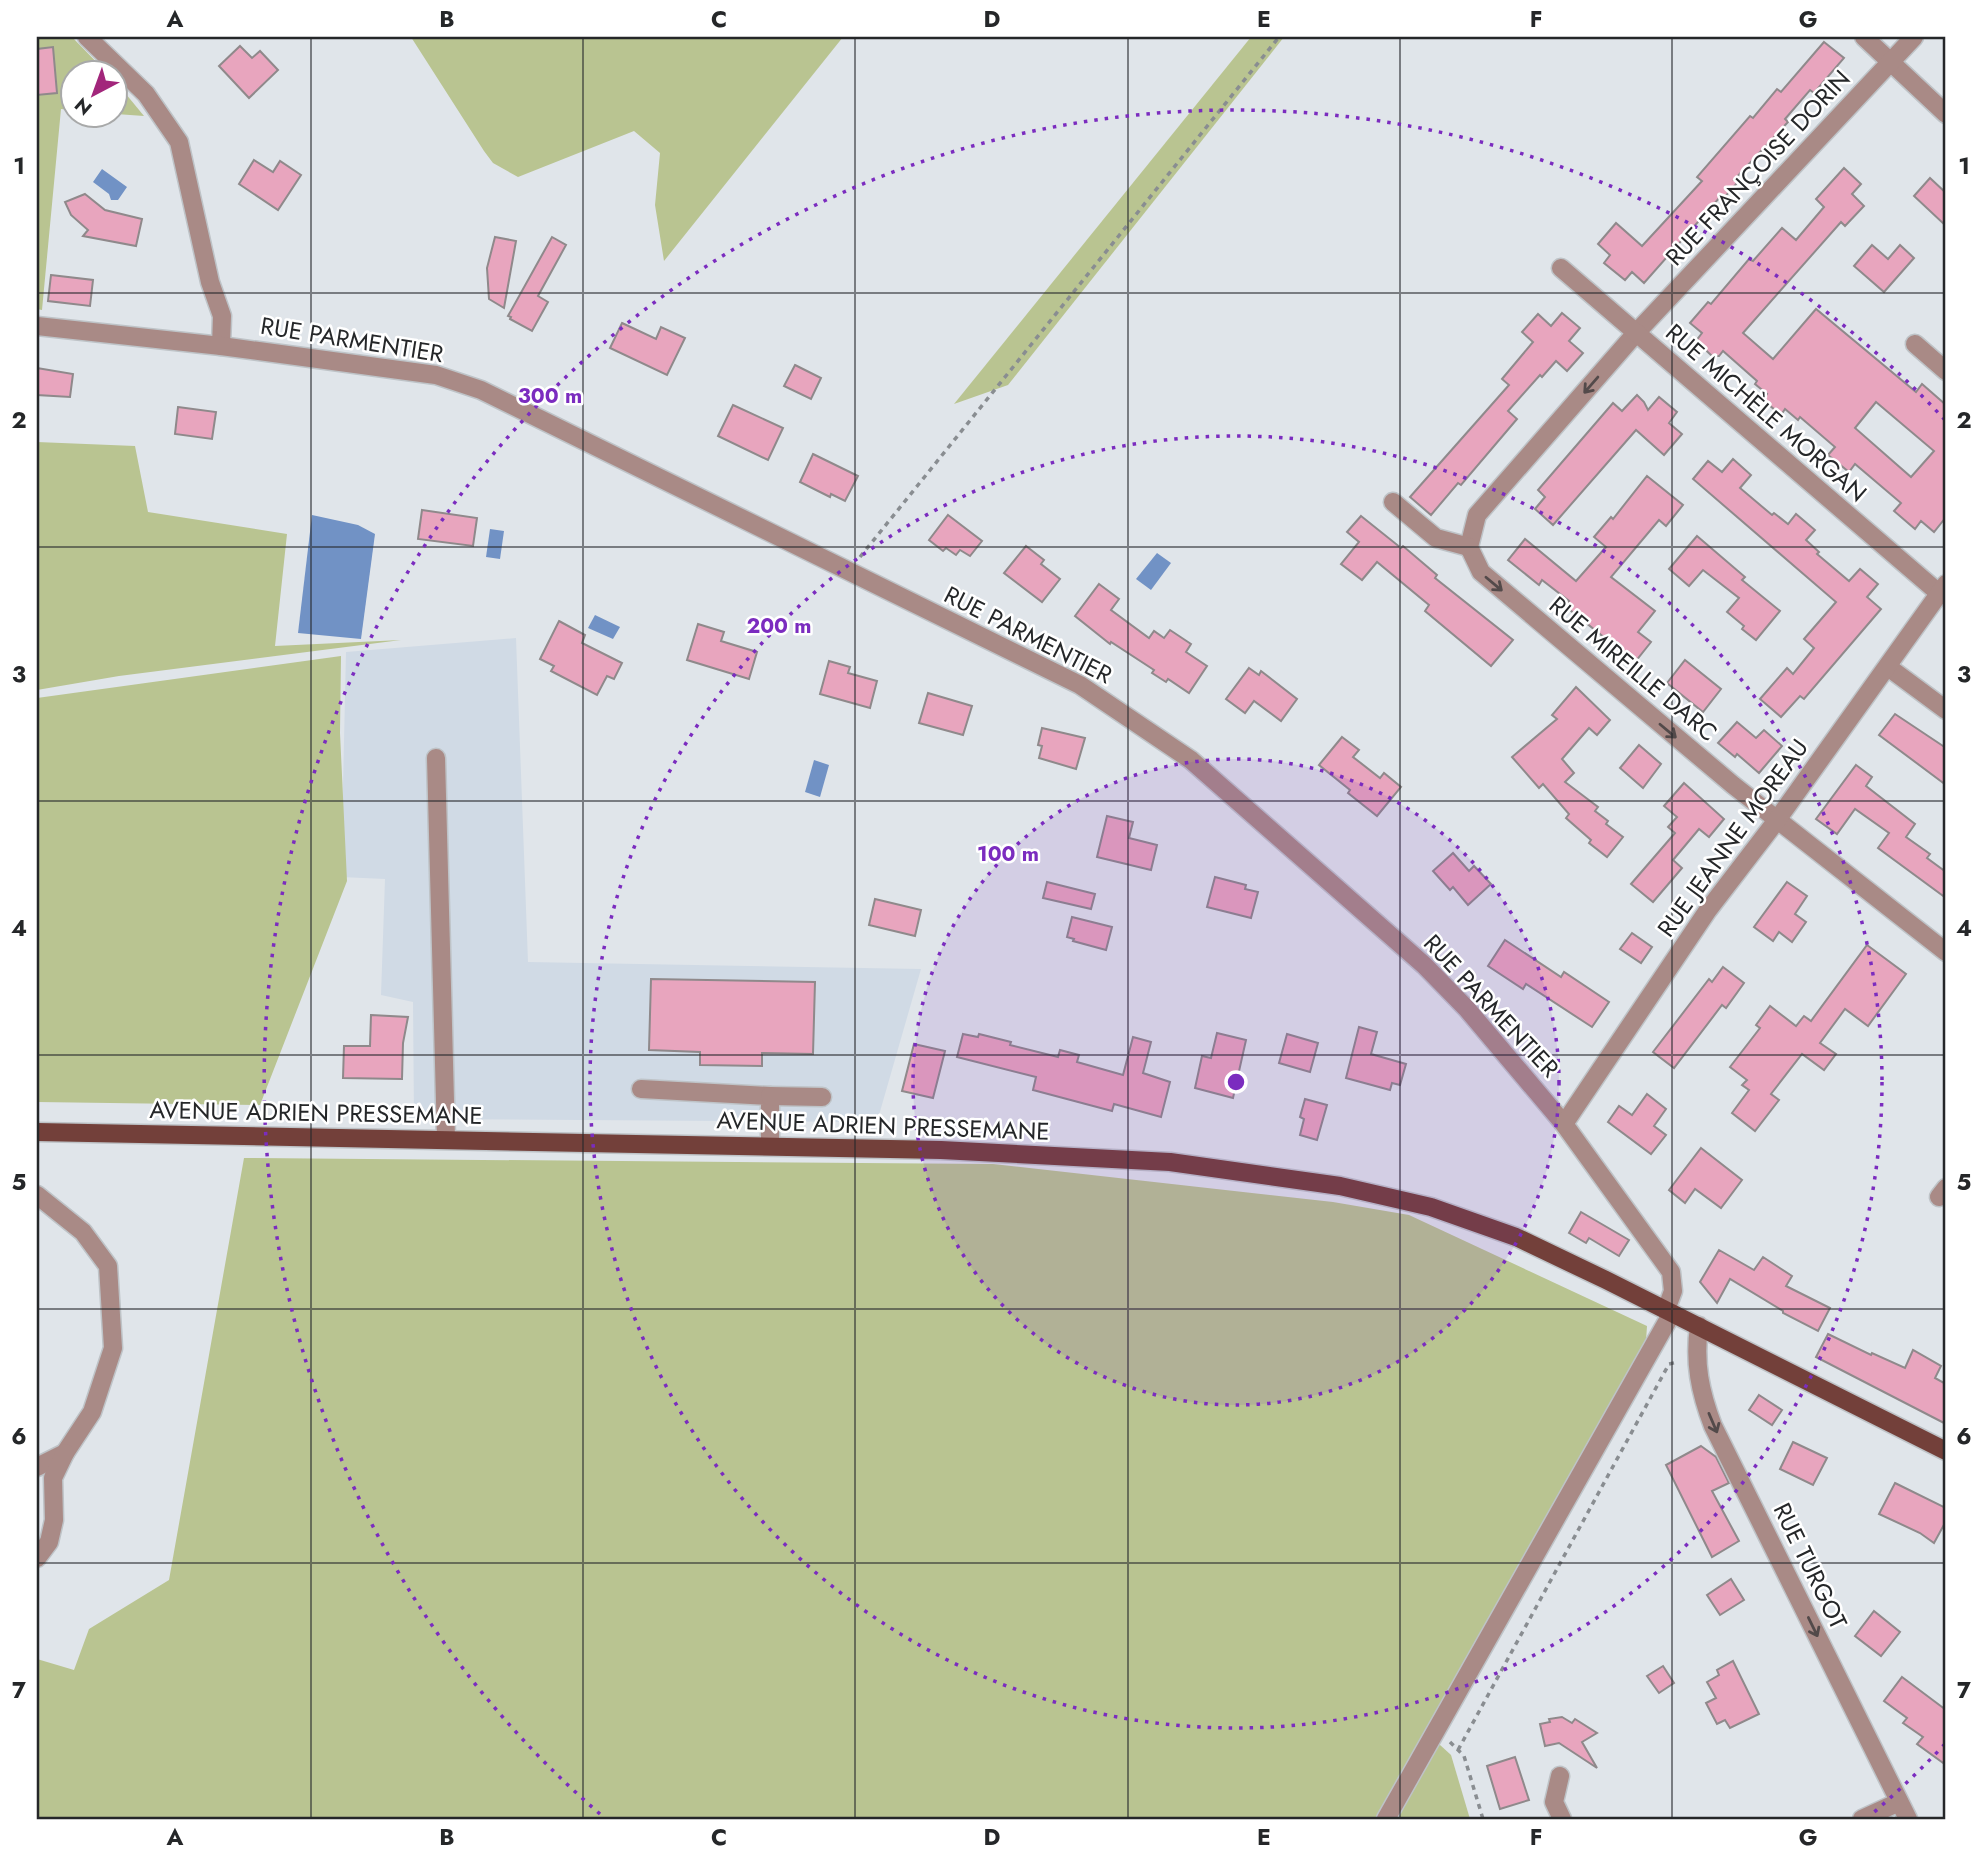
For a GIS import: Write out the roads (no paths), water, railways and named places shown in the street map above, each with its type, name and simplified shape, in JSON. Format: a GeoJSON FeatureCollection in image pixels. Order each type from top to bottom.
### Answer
{"type":"FeatureCollection","features":[{"type":"Feature","properties":{"kind":"main road","name":"AVENUE ADRIEN PRESSEMANE"},"geometry":{"type":"LineString","coordinates":[[37,1132],[941,1150],[1170,1162],[1340,1186],[1431,1207],[1517,1237],[1946,1451]]}},
{"type":"Feature","properties":{"kind":"street"},"geometry":{"type":"LineString","coordinates":[[87,37],[146,94],[179,142],[210,282],[222,316],[221,346]]}},
{"type":"Feature","properties":{"kind":"street"},"geometry":{"type":"LineString","coordinates":[[1864,37],[1946,114]]}},
{"type":"Feature","properties":{"kind":"street","name":"RUE FRANÇOISE DORIN"},"geometry":{"type":"LineString","coordinates":[[1636,333],[1914,37]]}},
{"type":"Feature","properties":{"kind":"street","name":"RUE MICHÈLE MORGAN"},"geometry":{"type":"LineString","coordinates":[[1561,268],[1943,589]]}},
{"type":"Feature","properties":{"kind":"street","name":"RUE PARMENTIER"},"geometry":{"type":"LineString","coordinates":[[37,326],[221,346],[436,375],[481,390],[1080,685],[1191,760],[1424,965],[1467,1009],[1564,1124],[1671,1272],[1674,1291],[1669,1312],[1386,1819]]}},
{"type":"Feature","properties":{"kind":"street"},"geometry":{"type":"LineString","coordinates":[[1393,502],[1436,538],[1469,547],[1477,515],[1636,333]]}},
{"type":"Feature","properties":{"kind":"street"},"geometry":{"type":"LineString","coordinates":[[1915,344],[1946,371]]}},
{"type":"Feature","properties":{"kind":"street","name":"RUE MIREILLE DARC"},"geometry":{"type":"LineString","coordinates":[[1469,547],[1481,572],[1733,785],[1946,952]]}},
{"type":"Feature","properties":{"kind":"street","name":"RUE JEANNE MOREAU"},"geometry":{"type":"LineString","coordinates":[[1564,1124],[1708,910],[1777,820],[1943,589]]}},
{"type":"Feature","properties":{"kind":"street"},"geometry":{"type":"LineString","coordinates":[[1888,667],[1946,709]]}},
{"type":"Feature","properties":{"kind":"street"},"geometry":{"type":"LineString","coordinates":[[436,758],[446,1139]]}},
{"type":"Feature","properties":{"kind":"street"},"geometry":{"type":"LineString","coordinates":[[641,1089],[822,1097]]}},
{"type":"Feature","properties":{"kind":"street"},"geometry":{"type":"LineString","coordinates":[[770,1096],[770,1146]]}},
{"type":"Feature","properties":{"kind":"street"},"geometry":{"type":"LineString","coordinates":[[37,1195],[83,1232],[108,1266],[113,1348],[92,1412],[65,1453],[53,1478],[54,1520],[50,1542],[37,1558]]}},
{"type":"Feature","properties":{"kind":"street","name":"RUE TURGOT"},"geometry":{"type":"LineString","coordinates":[[1699,1326],[1696,1357],[1698,1382],[1713,1426],[1908,1819]]}},
{"type":"Feature","properties":{"kind":"street"},"geometry":{"type":"LineString","coordinates":[[37,1467],[65,1453]]}},
{"type":"Feature","properties":{"kind":"street"},"geometry":{"type":"LineString","coordinates":[[1560,1776],[1554,1802],[1562,1819]]}},
{"type":"Feature","properties":{"kind":"street"},"geometry":{"type":"LineString","coordinates":[[1862,1819],[1899,1802]]}},
{"type":"Feature","properties":{"kind":"water"},"geometry":{"type":"Polygon","coordinates":[[[102,169],[127,187],[118,200],[111,200],[109,194],[93,182],[102,169]]]}},
{"type":"Feature","properties":{"kind":"water"},"geometry":{"type":"Polygon","coordinates":[[[312,515],[358,525],[375,534],[361,639],[298,633],[312,515]]]}},
{"type":"Feature","properties":{"kind":"water"},"geometry":{"type":"Polygon","coordinates":[[[490,529],[504,531],[500,559],[486,557],[490,529]]]}},
{"type":"Feature","properties":{"kind":"water"},"geometry":{"type":"Polygon","coordinates":[[[1157,553],[1171,563],[1151,590],[1136,579],[1157,553]]]}},
{"type":"Feature","properties":{"kind":"water"},"geometry":{"type":"Polygon","coordinates":[[[595,615],[620,627],[613,639],[588,628],[595,615]]]}},
{"type":"Feature","properties":{"kind":"water"},"geometry":{"type":"Polygon","coordinates":[[[814,760],[829,765],[820,797],[805,792],[814,760]]]}}]}
